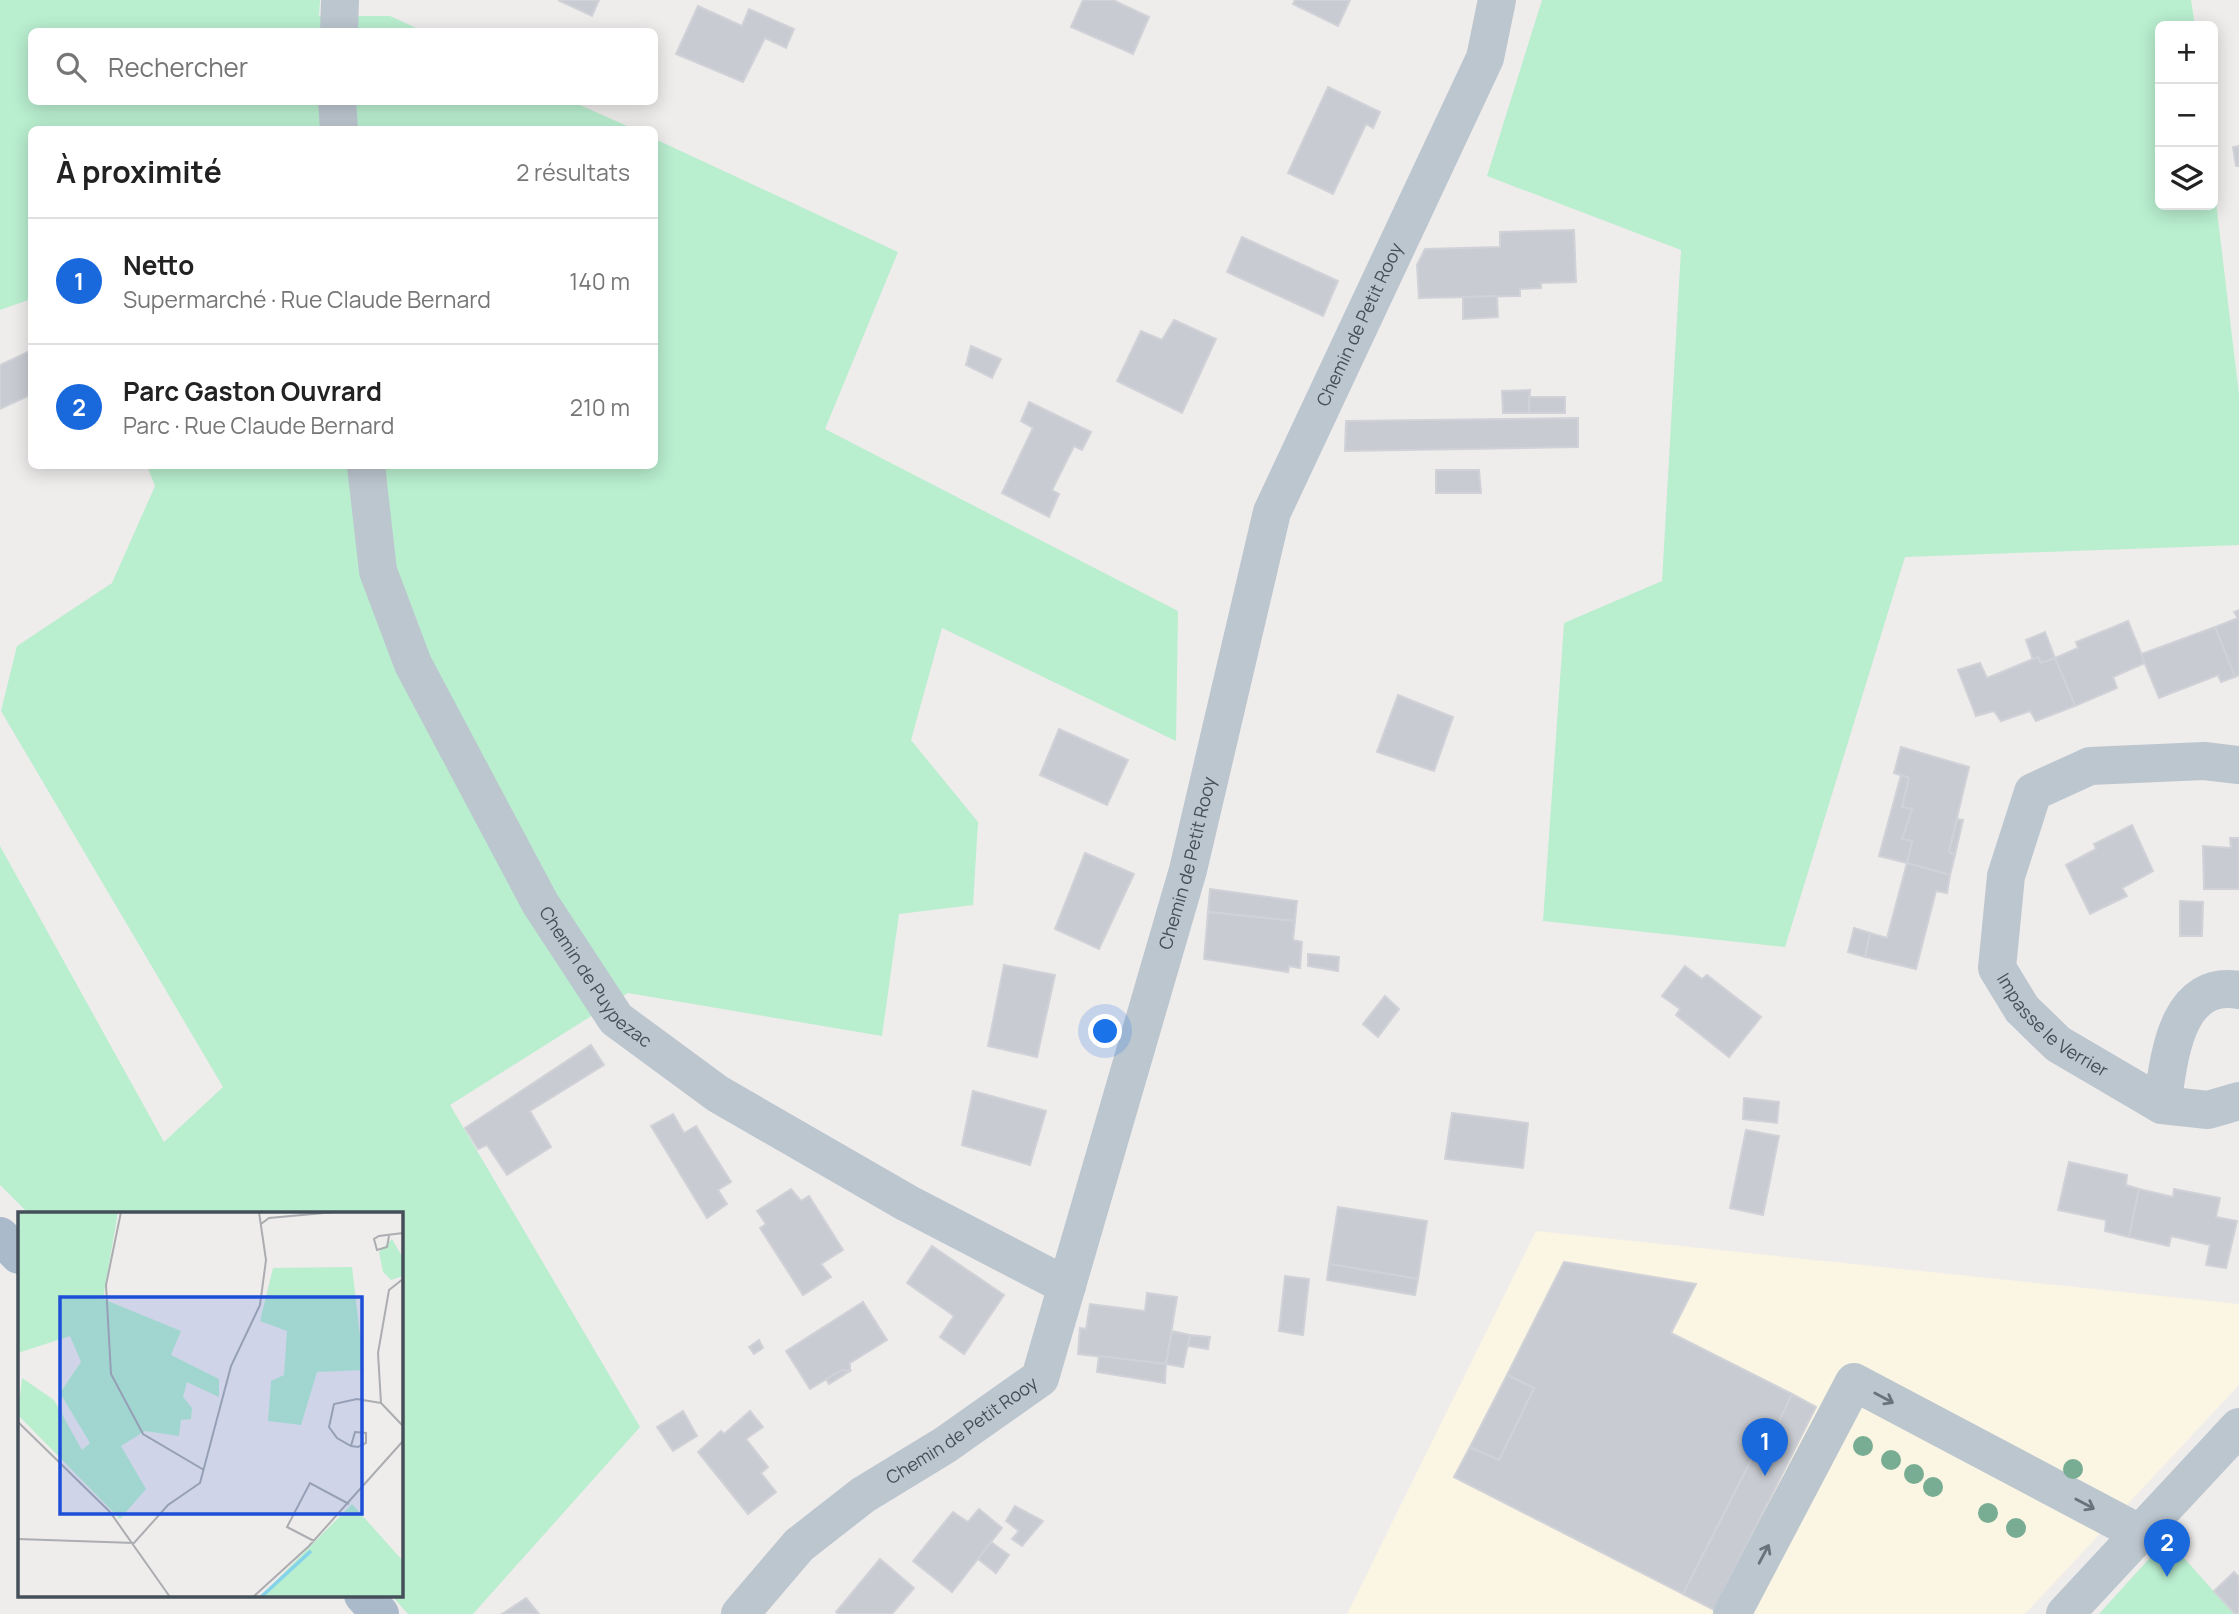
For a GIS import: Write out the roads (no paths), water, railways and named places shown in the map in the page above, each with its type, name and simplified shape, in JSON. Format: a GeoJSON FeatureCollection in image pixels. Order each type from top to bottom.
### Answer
{"type":"FeatureCollection","features":[{"type":"Feature","properties":{"kind":"main road"},"geometry":{"type":"LineString","coordinates":[[0,1236],[18,1254]]}},
{"type":"Feature","properties":{"kind":"main road"},"geometry":{"type":"LineString","coordinates":[[364,1596],[380,1614]]}},
{"type":"Feature","properties":{"kind":"street"},"geometry":{"type":"LineString","coordinates":[[339,28],[340,0]]}},
{"type":"Feature","properties":{"kind":"street","name":"Chemin de Petit Rooy"},"geometry":{"type":"LineString","coordinates":[[740,1614],[799,1545],[863,1495],[945,1445],[1040,1378],[1188,870],[1272,512],[1485,58],[1497,0]]}},
{"type":"Feature","properties":{"kind":"street"},"geometry":{"type":"LineString","coordinates":[[337,105],[340,126]]}},
{"type":"Feature","properties":{"kind":"street","name":"Chemin de Puypezac"},"geometry":{"type":"LineString","coordinates":[[366,469],[378,571],[412,664],[540,903],[616,1019],[718,1094],[907,1203],[1066,1286]]}},
{"type":"Feature","properties":{"kind":"street","name":"Impasse le Verrier"},"geometry":{"type":"LineString","coordinates":[[2239,765],[2204,761],[2090,766],[2033,792],[2006,876],[1997,968],[2022,1010],[2058,1044],[2162,1105],[2208,1111],[2239,1101]]}},
{"type":"Feature","properties":{"kind":"street"},"geometry":{"type":"LineString","coordinates":[[2162,1105],[2173,1039],[2190,1006],[2210,990],[2239,990]]}},
{"type":"Feature","properties":{"kind":"street"},"geometry":{"type":"LineString","coordinates":[[1732,1614],[1854,1382],[2141,1534]]}},
{"type":"Feature","properties":{"kind":"street"},"geometry":{"type":"LineString","coordinates":[[2065,1614],[2239,1427]]}},
{"type":"Feature","properties":{"kind":"place","name":"Netto"},"geometry":{"type":"Point","coordinates":[1765,1476]}},
{"type":"Feature","properties":{"kind":"place","name":"Parc Gaston Ouvrard"},"geometry":{"type":"Point","coordinates":[2167,1577]}}]}
